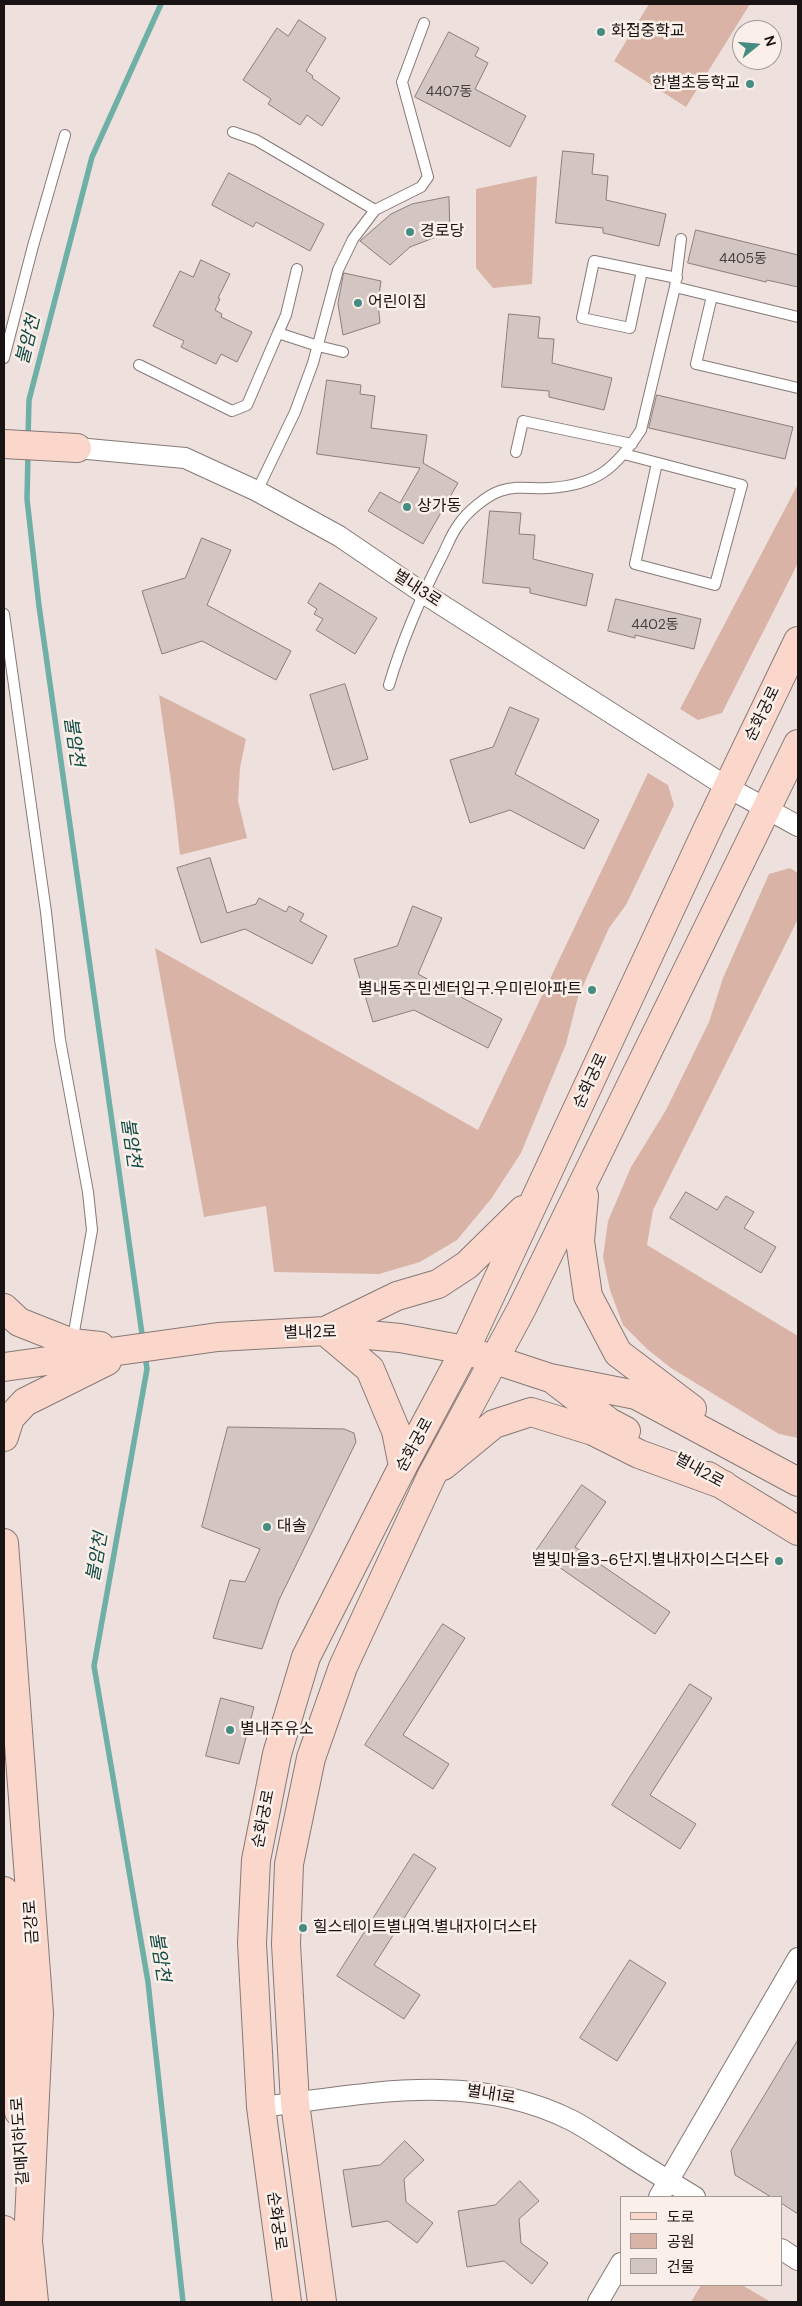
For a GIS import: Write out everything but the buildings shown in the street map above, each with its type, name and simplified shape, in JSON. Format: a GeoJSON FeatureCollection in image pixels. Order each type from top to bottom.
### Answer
{"type":"FeatureCollection","features":[{"type":"Feature","properties":{"kind":"street","name":"별내3로"},"geometry":{"type":"LineString","coordinates":[[4,444],[77,448],[185,458],[257,491],[339,536],[423,593],[727,787],[798,826]]}},
{"type":"Feature","properties":{"kind":"street","name":"순화궁로"},"geometry":{"type":"LineString","coordinates":[[287,2302],[261,2107],[252,1944],[256,1860],[277,1754],[306,1657],[403,1466],[465,1350],[727,787],[798,641]]}},
{"type":"Feature","properties":{"kind":"street","name":"순화궁로"},"geometry":{"type":"LineString","coordinates":[[322,2302],[295,2103],[286,1944],[290,1864],[311,1758],[343,1667],[431,1477],[496,1360],[798,744]]}},
{"type":"Feature","properties":{"kind":"street"},"geometry":{"type":"LineString","coordinates":[[586,1178],[580,1241],[588,1296],[618,1353],[787,1476]]}},
{"type":"Feature","properties":{"kind":"street"},"geometry":{"type":"LineString","coordinates":[[403,1466],[396,1431],[370,1369],[324,1331],[397,1296],[438,1284],[467,1265],[537,1196]]}},
{"type":"Feature","properties":{"kind":"street"},"geometry":{"type":"LineString","coordinates":[[4,1308],[66,1362]]}},
{"type":"Feature","properties":{"kind":"street","name":"별내2로"},"geometry":{"type":"LineString","coordinates":[[130,1349],[205,1338],[324,1331],[400,1338],[465,1350],[550,1378],[636,1395],[787,1476]]}},
{"type":"Feature","properties":{"kind":"street"},"geometry":{"type":"LineString","coordinates":[[4,1367],[66,1362],[130,1349]]}},
{"type":"Feature","properties":{"kind":"street"},"geometry":{"type":"LineString","coordinates":[[4,1436],[10,1418],[66,1362],[130,1349]]}},
{"type":"Feature","properties":{"kind":"street","name":"별내2로"},"geometry":{"type":"LineString","coordinates":[[550,1378],[609,1422],[724,1485],[798,1531]]}},
{"type":"Feature","properties":{"kind":"street"},"geometry":{"type":"LineString","coordinates":[[431,1477],[494,1424],[530,1412],[593,1431],[640,1454],[724,1485]]}},
{"type":"Feature","properties":{"kind":"street","name":"금강로"},"geometry":{"type":"LineString","coordinates":[[4,1543],[39,2013],[10,2232],[10,2302]]}},
{"type":"Feature","properties":{"kind":"street","name":"갈매지하도로"},"geometry":{"type":"LineString","coordinates":[[4,1891],[10,2232]]}},
{"type":"Feature","properties":{"kind":"street"},"geometry":{"type":"LineString","coordinates":[[663,2189],[798,1958]]}},
{"type":"Feature","properties":{"kind":"street","name":"별내1로"},"geometry":{"type":"LineString","coordinates":[[261,2107],[395,2091],[439,2089],[484,2092],[522,2100],[573,2121],[663,2189],[691,2196]]}},
{"type":"Feature","properties":{"kind":"street","name":"금강로"},"geometry":{"type":"LineString","coordinates":[[10,2232],[34,2302]]}},
{"type":"Feature","properties":{"kind":"street"},"geometry":{"type":"LineString","coordinates":[[782,2250],[798,2260]]}},
{"type":"Feature","properties":{"kind":"street"},"geometry":{"type":"LineString","coordinates":[[598,2302],[620,2265]]}},
{"type":"Feature","properties":{"kind":"lane"},"geometry":{"type":"LineString","coordinates":[[257,491],[295,412],[318,346],[338,270],[353,239],[375,210],[421,188],[428,177],[402,82],[424,23]]}},
{"type":"Feature","properties":{"kind":"lane"},"geometry":{"type":"LineString","coordinates":[[233,132],[256,140],[375,210]]}},
{"type":"Feature","properties":{"kind":"lane"},"geometry":{"type":"LineString","coordinates":[[4,358],[65,135]]}},
{"type":"Feature","properties":{"kind":"lane"},"geometry":{"type":"LineString","coordinates":[[389,685],[423,593],[459,524],[478,505],[499,492],[522,487],[549,488],[576,484],[600,476],[632,444],[641,430],[676,282],[681,240]]}},
{"type":"Feature","properties":{"kind":"lane"},"geometry":{"type":"LineString","coordinates":[[642,271],[630,328],[582,318],[594,261],[642,271],[712,296],[798,317]]}},
{"type":"Feature","properties":{"kind":"lane"},"geometry":{"type":"LineString","coordinates":[[139,365],[232,411],[247,405],[286,315],[297,269]]}},
{"type":"Feature","properties":{"kind":"lane"},"geometry":{"type":"LineString","coordinates":[[712,296],[696,364],[798,388]]}},
{"type":"Feature","properties":{"kind":"lane"},"geometry":{"type":"LineString","coordinates":[[278,333],[343,352]]}},
{"type":"Feature","properties":{"kind":"lane"},"geometry":{"type":"LineString","coordinates":[[516,452],[523,421],[632,444]]}},
{"type":"Feature","properties":{"kind":"lane"},"geometry":{"type":"LineString","coordinates":[[624,454],[742,485],[715,585],[635,564],[657,463]]}},
{"type":"Feature","properties":{"kind":"lane"},"geometry":{"type":"LineString","coordinates":[[4,614],[44,902],[60,1040],[88,1192],[92,1230],[66,1362]]}},
{"type":"Feature","properties":{"kind":"green space"},"geometry":{"type":"Polygon","coordinates":[[[649,4],[750,4],[740,20],[732,20],[732,33],[686,107],[614,61],[649,4]]]}},
{"type":"Feature","properties":{"kind":"green space"},"geometry":{"type":"Polygon","coordinates":[[[537,176],[532,284],[493,288],[476,268],[476,189],[537,176]]]}},
{"type":"Feature","properties":{"kind":"green space"},"geometry":{"type":"Polygon","coordinates":[[[798,484],[798,563],[722,713],[698,720],[680,709],[798,484]]]}},
{"type":"Feature","properties":{"kind":"green space"},"geometry":{"type":"Polygon","coordinates":[[[159,695],[246,739],[240,768],[238,801],[247,838],[180,855],[159,695]]]}},
{"type":"Feature","properties":{"kind":"green space"},"geometry":{"type":"Polygon","coordinates":[[[648,773],[668,785],[674,805],[626,905],[609,928],[578,997],[566,1044],[521,1153],[491,1199],[457,1240],[420,1262],[379,1274],[274,1272],[266,1206],[204,1217],[155,948],[478,1130],[648,773]]]}},
{"type":"Feature","properties":{"kind":"green space"},"geometry":{"type":"Polygon","coordinates":[[[790,868],[798,873],[798,919],[653,1210],[647,1245],[798,1336],[798,1438],[779,1434],[671,1368],[647,1349],[623,1325],[610,1290],[603,1257],[608,1221],[631,1167],[666,1110],[709,1022],[723,978],[769,874],[790,868]]]}},
{"type":"Feature","properties":{"kind":"green space"},"geometry":{"type":"Polygon","coordinates":[[[700,2286],[744,2286],[771,2302],[691,2302],[700,2286]]]}},
{"type":"Feature","properties":{"kind":"waterway","name":"불암천"},"geometry":{"type":"LineString","coordinates":[[28,439],[29,400],[92,157],[161,4]]}},
{"type":"Feature","properties":{"kind":"waterway","name":"불암천"},"geometry":{"type":"LineString","coordinates":[[28,453],[27,499],[39,606],[143,1341]]}},
{"type":"Feature","properties":{"kind":"waterway","name":"불암천"},"geometry":{"type":"LineString","coordinates":[[145,1355],[147,1369],[94,1666],[148,1982],[183,2302]]}},
{"type":"Feature","properties":{"kind":"place","name":"화접중학교"},"geometry":{"type":"Point","coordinates":[601,32]}},
{"type":"Feature","properties":{"kind":"place","name":"한별초등학교"},"geometry":{"type":"Point","coordinates":[750,84]}},
{"type":"Feature","properties":{"kind":"place","name":"경로당"},"geometry":{"type":"Point","coordinates":[410,232]}},
{"type":"Feature","properties":{"kind":"place","name":"어린이집"},"geometry":{"type":"Point","coordinates":[358,303]}},
{"type":"Feature","properties":{"kind":"place","name":"상가동"},"geometry":{"type":"Point","coordinates":[407,507]}},
{"type":"Feature","properties":{"kind":"place","name":"별내동주민센터입구.우미린아파트"},"geometry":{"type":"Point","coordinates":[592,990]}},
{"type":"Feature","properties":{"kind":"place","name":"대솔"},"geometry":{"type":"Point","coordinates":[267,1527]}},
{"type":"Feature","properties":{"kind":"place","name":"별빛마을3-6단지.별내자이스더스타"},"geometry":{"type":"Point","coordinates":[779,1561]}},
{"type":"Feature","properties":{"kind":"place","name":"별내주유소"},"geometry":{"type":"Point","coordinates":[230,1730]}},
{"type":"Feature","properties":{"kind":"place","name":"힐스테이트별내역.별내자이더스타"},"geometry":{"type":"Point","coordinates":[303,1928]}}]}
